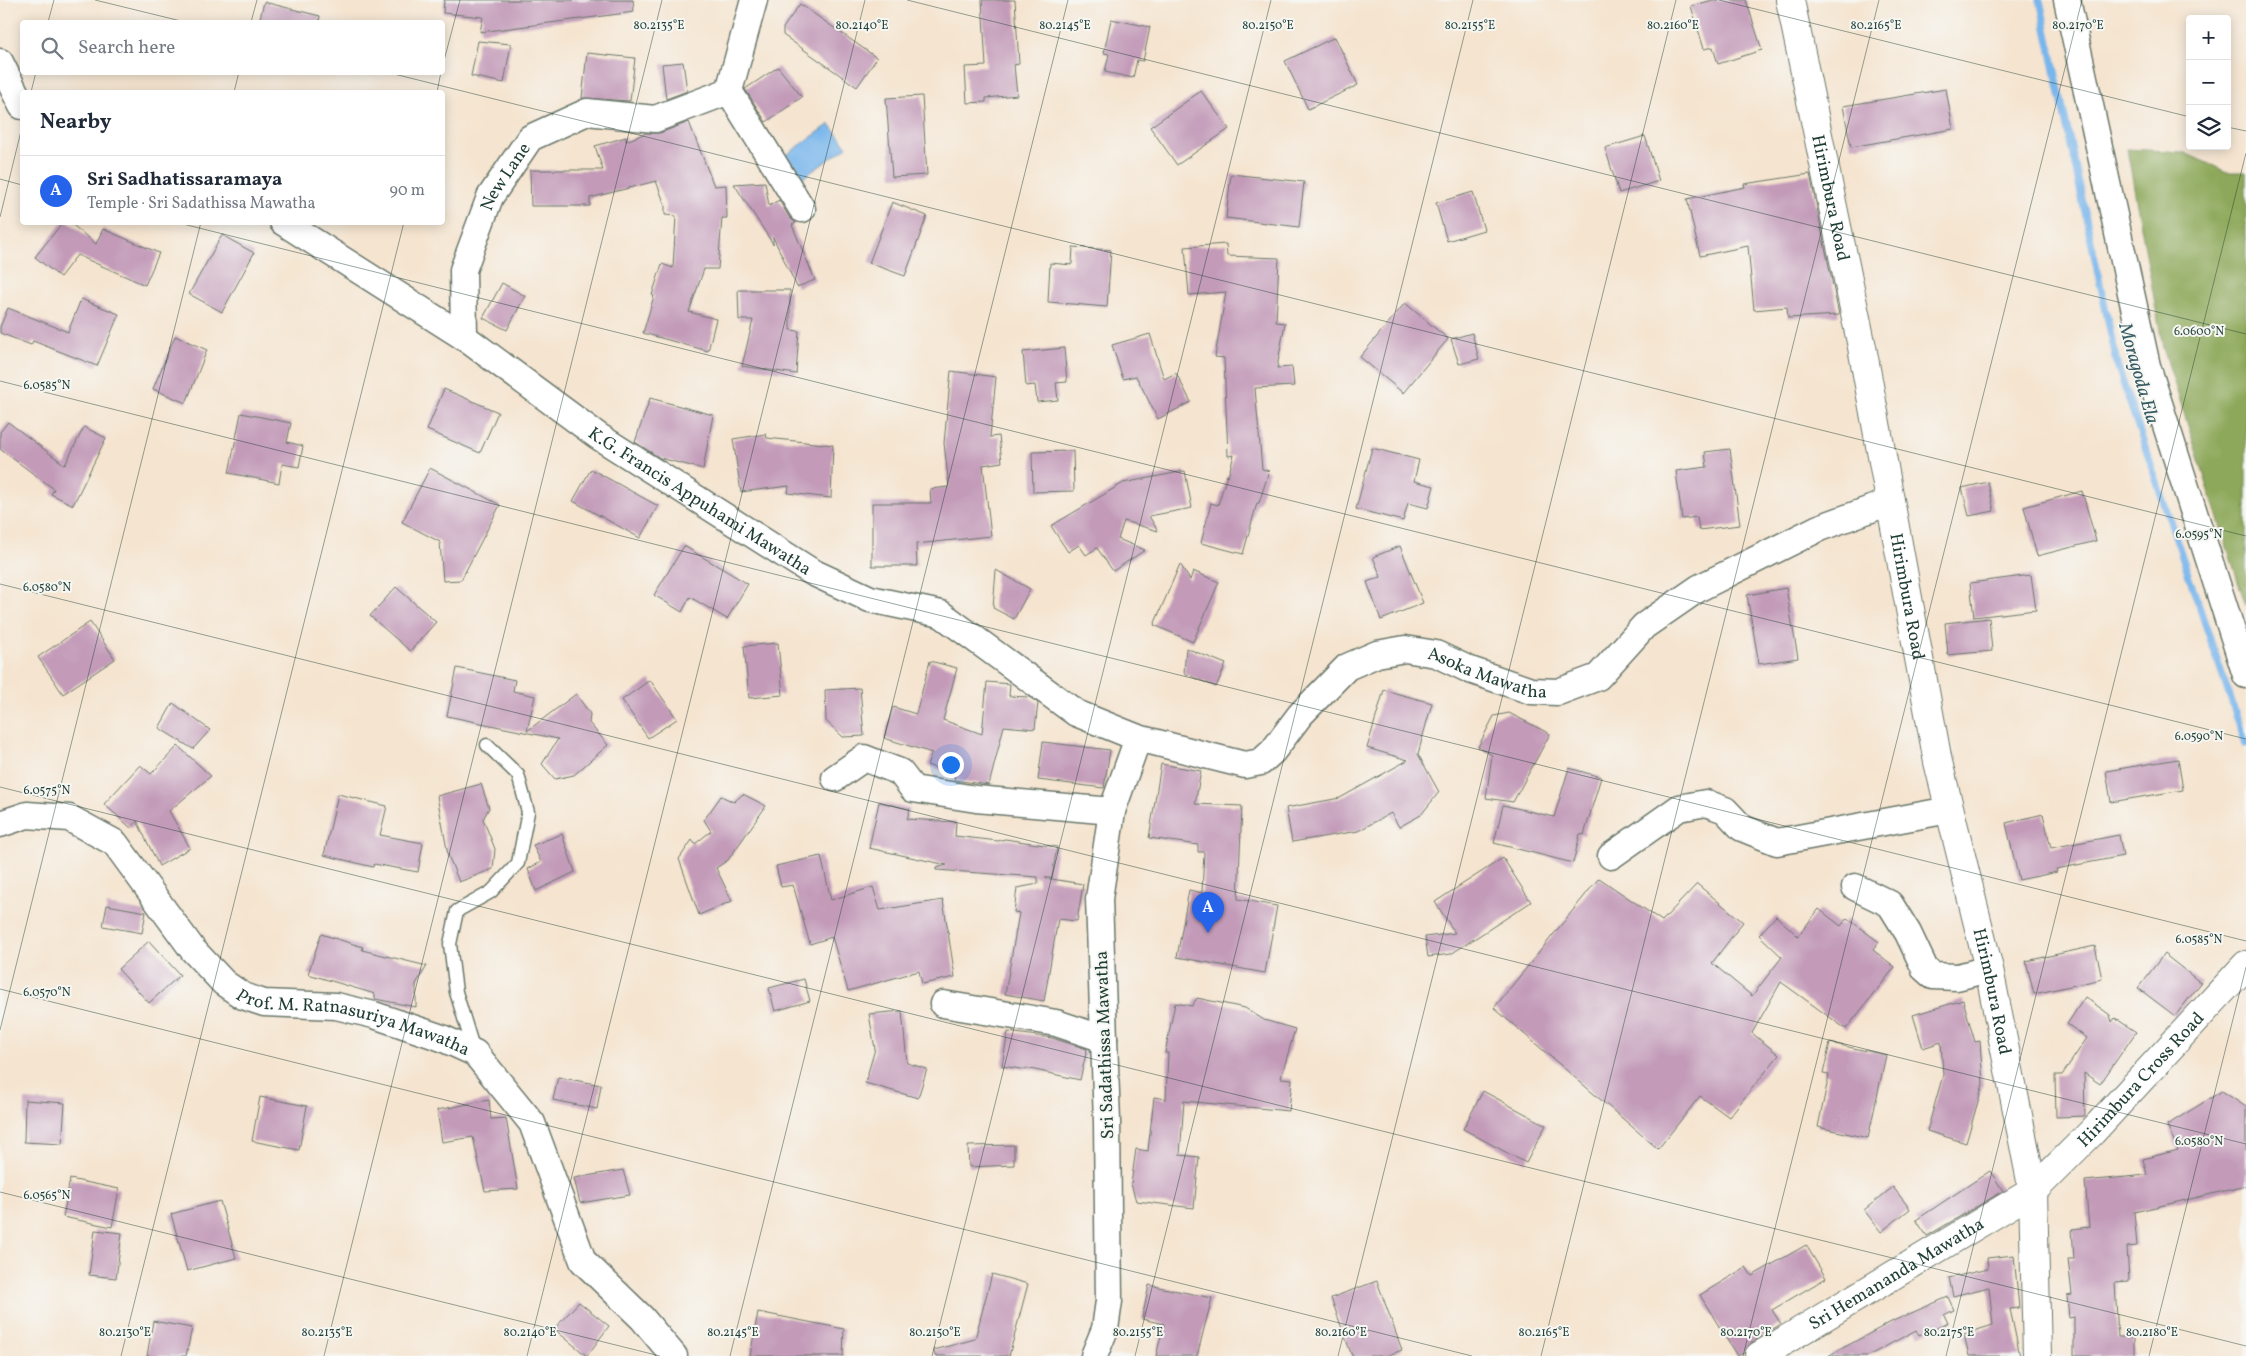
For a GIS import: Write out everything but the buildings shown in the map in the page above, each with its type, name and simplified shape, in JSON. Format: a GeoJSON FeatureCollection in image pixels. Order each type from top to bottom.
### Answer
{"type":"FeatureCollection","features":[{"type":"Feature","properties":{"kind":"main road","name":"Hirimbura Road"},"geometry":{"type":"LineString","coordinates":[[1790,0],[1862,347],[1938,762],[1989,969],[2033,1191],[2037,1356]]}},
{"type":"Feature","properties":{"kind":"main road","name":"Hirimbura Cross Road"},"geometry":{"type":"LineString","coordinates":[[2033,1191],[2092,1132],[2246,965]]}},
{"type":"Feature","properties":{"kind":"main road","name":"Sri Hemananda Mawatha"},"geometry":{"type":"LineString","coordinates":[[1759,1356],[2033,1191]]}},
{"type":"Feature","properties":{"kind":"street"},"geometry":{"type":"LineString","coordinates":[[754,0],[729,91],[802,209]]}},
{"type":"Feature","properties":{"kind":"street"},"geometry":{"type":"LineString","coordinates":[[2067,0],[2147,366],[2246,675]]}},
{"type":"Feature","properties":{"kind":"street"},"geometry":{"type":"LineString","coordinates":[[0,62],[20,102]]}},
{"type":"Feature","properties":{"kind":"street","name":"New Lane"},"geometry":{"type":"LineString","coordinates":[[464,338],[463,270],[490,197],[530,138],[587,112],[655,119],[729,91]]}},
{"type":"Feature","properties":{"kind":"street","name":"K.G. Francis Appuhami Mawatha"},"geometry":{"type":"LineString","coordinates":[[288,225],[464,338],[598,436],[812,572],[870,599],[941,614],[1076,713],[1138,738]]}},
{"type":"Feature","properties":{"kind":"street","name":"Asoka Mawatha"},"geometry":{"type":"LineString","coordinates":[[1138,738],[1245,765],[1260,762],[1272,751],[1300,715],[1347,667],[1377,654],[1405,649],[1436,654],[1470,670],[1531,691],[1558,692],[1598,677],[1644,626],[1698,588],[1819,528],[1890,502]]}},
{"type":"Feature","properties":{"kind":"street","name":"Sri Sadathissa Mawatha"},"geometry":{"type":"LineString","coordinates":[[1094,1356],[1105,1329],[1109,1301],[1104,1039],[1099,899],[1112,811],[1138,738]]}},
{"type":"Feature","properties":{"kind":"street"},"geometry":{"type":"LineString","coordinates":[[835,778],[864,758],[900,772],[913,789],[976,799],[1112,811]]}},
{"type":"Feature","properties":{"kind":"street"},"geometry":{"type":"LineString","coordinates":[[1611,856],[1679,808],[1706,803],[1725,810],[1742,828],[1777,842],[1949,810]]}},
{"type":"Feature","properties":{"kind":"street","name":"Prof. M. Ratnasuriya Mawatha"},"geometry":{"type":"LineString","coordinates":[[0,824],[27,815],[69,818],[115,843],[193,950],[224,983],[243,996],[264,1003],[336,1006],[374,1015],[442,1038],[475,1053],[532,1123],[583,1261],[642,1318],[674,1356]]}},
{"type":"Feature","properties":{"kind":"street"},"geometry":{"type":"LineString","coordinates":[[1855,887],[1890,904],[1908,933],[1925,969],[1933,976],[1957,977],[1989,969]]}},
{"type":"Feature","properties":{"kind":"street"},"geometry":{"type":"LineString","coordinates":[[943,1004],[1056,1023],[1104,1039]]}},
{"type":"Feature","properties":{"kind":"lane"},"geometry":{"type":"LineString","coordinates":[[475,1053],[456,992],[450,944],[458,911],[491,892],[518,863],[528,812],[518,775],[487,745]]}},
{"type":"Feature","properties":{"kind":"green space"},"geometry":{"type":"Polygon","coordinates":[[[2127,149],[2183,152],[2227,172],[2246,172],[2246,606],[2163,348],[2127,149]]]}},
{"type":"Feature","properties":{"kind":"water"},"geometry":{"type":"Polygon","coordinates":[[[830,124],[847,147],[798,181],[782,158],[830,124]]]}},
{"type":"Feature","properties":{"kind":"waterway","name":"Moragoda Ela"},"geometry":{"type":"LineString","coordinates":[[2040,0],[2118,368],[2246,744]]}},
{"type":"Feature","properties":{"kind":"place","name":"Sri Sadhatissaramaya"},"geometry":{"type":"Point","coordinates":[1208,933]}}]}
